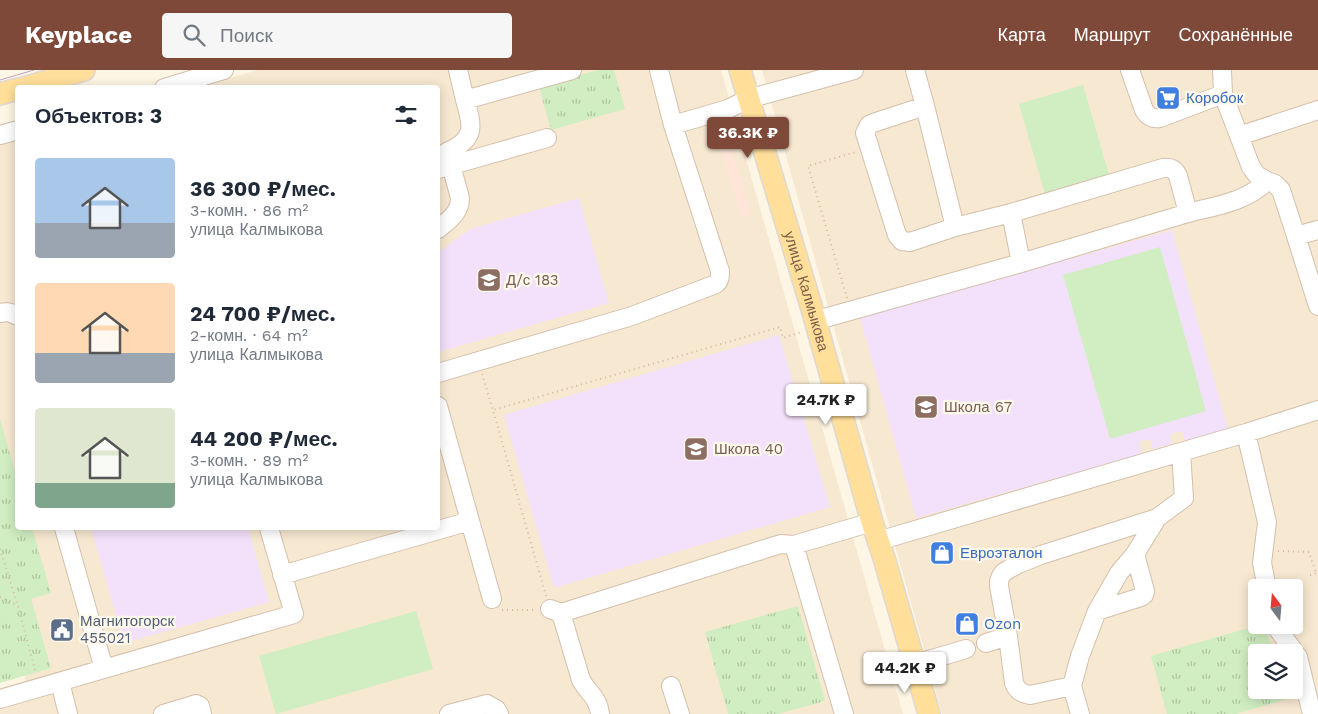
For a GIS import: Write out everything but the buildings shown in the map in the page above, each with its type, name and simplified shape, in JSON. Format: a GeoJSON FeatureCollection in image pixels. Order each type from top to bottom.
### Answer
{"type":"FeatureCollection","features":[{"type":"Feature","properties":{"kind":"main road"},"geometry":{"type":"LineString","coordinates":[[34,85],[84,70]]}},
{"type":"Feature","properties":{"kind":"main road","name":"улица Калмыкова"},"geometry":{"type":"LineString","coordinates":[[740,70],[812,309],[815,325],[929,714]]}},
{"type":"Feature","properties":{"kind":"main road"},"geometry":{"type":"LineString","coordinates":[[0,94],[15,90]]}},
{"type":"Feature","properties":{"kind":"lane"},"geometry":{"type":"LineString","coordinates":[[443,161],[469,136],[471,127],[471,118],[458,70]]}},
{"type":"Feature","properties":{"kind":"lane"},"geometry":{"type":"LineString","coordinates":[[465,100],[572,70]]}},
{"type":"Feature","properties":{"kind":"lane"},"geometry":{"type":"LineString","coordinates":[[440,372],[632,316],[712,286],[719,280],[720,271],[673,125],[659,70]]}},
{"type":"Feature","properties":{"kind":"lane"},"geometry":{"type":"LineString","coordinates":[[673,125],[728,109],[799,77],[854,70]]}},
{"type":"Feature","properties":{"kind":"lane"},"geometry":{"type":"LineString","coordinates":[[914,70],[956,227]]}},
{"type":"Feature","properties":{"kind":"lane"},"geometry":{"type":"LineString","coordinates":[[1130,70],[1146,115],[1150,118],[1160,118],[1223,94]]}},
{"type":"Feature","properties":{"kind":"lane"},"geometry":{"type":"LineString","coordinates":[[1222,70],[1223,94],[1251,167],[1257,175],[1266,181],[1276,184],[1281,190],[1318,306]]}},
{"type":"Feature","properties":{"kind":"lane"},"geometry":{"type":"LineString","coordinates":[[178,85],[217,77]]}},
{"type":"Feature","properties":{"kind":"lane"},"geometry":{"type":"LineString","coordinates":[[925,106],[869,125],[865,133],[899,239],[906,242],[1168,167],[1176,172],[1178,176],[1188,213]]}},
{"type":"Feature","properties":{"kind":"lane"},"geometry":{"type":"LineString","coordinates":[[1239,136],[1318,110]]}},
{"type":"Feature","properties":{"kind":"lane"},"geometry":{"type":"LineString","coordinates":[[0,135],[15,131]]}},
{"type":"Feature","properties":{"kind":"lane"},"geometry":{"type":"LineString","coordinates":[[443,161],[547,138]]}},
{"type":"Feature","properties":{"kind":"lane"},"geometry":{"type":"LineString","coordinates":[[440,227],[455,214],[460,204],[460,198],[443,161]]}},
{"type":"Feature","properties":{"kind":"lane"},"geometry":{"type":"LineString","coordinates":[[815,325],[850,311],[1242,198],[1262,186],[1266,181]]}},
{"type":"Feature","properties":{"kind":"lane"},"geometry":{"type":"LineString","coordinates":[[1011,213],[1021,263]]}},
{"type":"Feature","properties":{"kind":"lane"},"geometry":{"type":"LineString","coordinates":[[1296,236],[1318,230]]}},
{"type":"Feature","properties":{"kind":"lane"},"geometry":{"type":"LineString","coordinates":[[0,313],[6,311],[12,312],[15,315]]}},
{"type":"Feature","properties":{"kind":"lane"},"geometry":{"type":"LineString","coordinates":[[600,714],[595,697],[581,680],[555,611],[781,544],[794,545],[875,532],[1180,452],[1318,410]]}},
{"type":"Feature","properties":{"kind":"lane"},"geometry":{"type":"LineString","coordinates":[[440,413],[492,599]]}},
{"type":"Feature","properties":{"kind":"lane"},"geometry":{"type":"LineString","coordinates":[[1246,433],[1267,522],[1262,563],[1265,579]]}},
{"type":"Feature","properties":{"kind":"lane"},"geometry":{"type":"LineString","coordinates":[[1072,686],[1030,695],[1020,692],[1016,688],[999,580],[1004,572],[1018,564],[1157,518],[1184,498],[1180,452]]}},
{"type":"Feature","properties":{"kind":"lane"},"geometry":{"type":"LineString","coordinates":[[1080,714],[1072,686],[1080,656],[1097,611],[1157,518]]}},
{"type":"Feature","properties":{"kind":"lane"},"geometry":{"type":"LineString","coordinates":[[440,529],[470,521]]}},
{"type":"Feature","properties":{"kind":"lane"},"geometry":{"type":"LineString","coordinates":[[65,530],[104,669]]}},
{"type":"Feature","properties":{"kind":"lane"},"geometry":{"type":"LineString","coordinates":[[0,699],[294,614],[270,530]]}},
{"type":"Feature","properties":{"kind":"lane"},"geometry":{"type":"LineString","coordinates":[[282,574],[438,530]]}},
{"type":"Feature","properties":{"kind":"lane"},"geometry":{"type":"LineString","coordinates":[[794,545],[844,714]]}},
{"type":"Feature","properties":{"kind":"lane"},"geometry":{"type":"LineString","coordinates":[[1097,611],[1142,597],[1144,594],[1145,590],[1134,554]]}},
{"type":"Feature","properties":{"kind":"lane"},"geometry":{"type":"LineString","coordinates":[[1281,634],[1298,657],[1312,714]]}},
{"type":"Feature","properties":{"kind":"lane"},"geometry":{"type":"LineString","coordinates":[[986,643],[1008,636]]}},
{"type":"Feature","properties":{"kind":"lane"},"geometry":{"type":"LineString","coordinates":[[915,664],[966,649]]}},
{"type":"Feature","properties":{"kind":"lane"},"geometry":{"type":"LineString","coordinates":[[60,682],[68,714]]}},
{"type":"Feature","properties":{"kind":"lane"},"geometry":{"type":"LineString","coordinates":[[672,686],[680,714]]}},
{"type":"Feature","properties":{"kind":"lane"},"geometry":{"type":"LineString","coordinates":[[162,714],[196,704],[200,706],[202,714]]}},
{"type":"Feature","properties":{"kind":"lane"},"geometry":{"type":"LineString","coordinates":[[449,714],[487,704],[496,708],[498,714]]}},
{"type":"Feature","properties":{"kind":"path"},"geometry":{"type":"LineString","coordinates":[[850,311],[808,166],[869,148]]}},
{"type":"Feature","properties":{"kind":"path"},"geometry":{"type":"LineString","coordinates":[[492,410],[780,328],[783,338],[815,325]]}},
{"type":"Feature","properties":{"kind":"path"},"geometry":{"type":"LineString","coordinates":[[478,361],[555,611],[496,610],[492,599]]}},
{"type":"Feature","properties":{"kind":"path"},"geometry":{"type":"LineString","coordinates":[[0,549],[18,606],[40,688]]}},
{"type":"Feature","properties":{"kind":"path"},"geometry":{"type":"LineString","coordinates":[[1263,550],[1310,552],[1317,573],[1310,575]]}},
{"type":"Feature","properties":{"kind":"path"},"geometry":{"type":"LineString","coordinates":[[0,598],[18,606]]}},
{"type":"Feature","properties":{"kind":"shaded area"},"geometry":{"type":"Polygon","coordinates":[[[258,70],[721,70],[903,714],[0,714],[0,689],[26,681],[0,588],[0,144],[15,140],[15,530],[440,530],[440,85],[204,85],[258,70]]]}},
{"type":"Feature","properties":{"kind":"shaded area"},"geometry":{"type":"Polygon","coordinates":[[[762,70],[1318,70],[1318,714],[942,714],[762,70]]]}},
{"type":"Feature","properties":{"kind":"shaded area"},"geometry":{"type":"Polygon","coordinates":[[[724,123],[751,215],[741,218],[719,142],[710,144],[705,128],[724,123]]]}},
{"type":"Feature","properties":{"kind":"shaded area"},"geometry":{"type":"Polygon","coordinates":[[[579,198],[609,303],[440,351],[440,252],[470,229],[579,198]]]}},
{"type":"Feature","properties":{"kind":"shaded area"},"geometry":{"type":"Polygon","coordinates":[[[1172,230],[1228,429],[1185,441],[1182,431],[1170,434],[1172,444],[1153,449],[1150,439],[1139,442],[1142,454],[916,518],[860,318],[1172,230]]]}},
{"type":"Feature","properties":{"kind":"shaded area"},"geometry":{"type":"Polygon","coordinates":[[[779,335],[830,507],[554,588],[504,415],[779,335]]]}},
{"type":"Feature","properties":{"kind":"shaded area"},"geometry":{"type":"Polygon","coordinates":[[[92,530],[249,530],[269,602],[124,643],[92,530]]]}},
{"type":"Feature","properties":{"kind":"green space"},"geometry":{"type":"Polygon","coordinates":[[[598,70],[614,70],[625,109],[551,130],[539,87],[598,70]]]}},
{"type":"Feature","properties":{"kind":"green space"},"geometry":{"type":"Polygon","coordinates":[[[1083,85],[1109,175],[1045,194],[1019,104],[1083,85]]]}},
{"type":"Feature","properties":{"kind":"green space"},"geometry":{"type":"Polygon","coordinates":[[[1160,247],[1206,411],[1110,439],[1063,275],[1160,247]]]}},
{"type":"Feature","properties":{"kind":"green space"},"geometry":{"type":"Polygon","coordinates":[[[0,419],[15,472],[15,530],[33,530],[51,593],[31,599],[51,668],[0,683],[0,419]]]}},
{"type":"Feature","properties":{"kind":"green space"},"geometry":{"type":"Polygon","coordinates":[[[798,606],[825,701],[778,714],[728,714],[705,632],[798,606]]]}},
{"type":"Feature","properties":{"kind":"green space"},"geometry":{"type":"Polygon","coordinates":[[[416,611],[433,669],[276,714],[259,656],[416,611]]]}},
{"type":"Feature","properties":{"kind":"green space"},"geometry":{"type":"Polygon","coordinates":[[[1248,628],[1248,634],[1268,634],[1271,644],[1248,644],[1248,699],[1287,699],[1236,714],[1167,714],[1151,656],[1248,628]]]}},
{"type":"Feature","properties":{"kind":"tram line"},"geometry":{"type":"LineString","coordinates":[[0,80],[34,70]]}},
{"type":"Feature","properties":{"kind":"place","name":"Коробок"},"geometry":{"type":"Point","coordinates":[1168,98]}},
{"type":"Feature","properties":{"kind":"place","name":"Д/с 183"},"geometry":{"type":"Point","coordinates":[489,280]}},
{"type":"Feature","properties":{"kind":"place","name":"Школа 67"},"geometry":{"type":"Point","coordinates":[926,407]}},
{"type":"Feature","properties":{"kind":"place","name":"Школа 40"},"geometry":{"type":"Point","coordinates":[696,449]}},
{"type":"Feature","properties":{"kind":"place","name":"Евроэталон"},"geometry":{"type":"Point","coordinates":[942,553]}},
{"type":"Feature","properties":{"kind":"place","name":"Ozon"},"geometry":{"type":"Point","coordinates":[967,624]}},
{"type":"Feature","properties":{"kind":"place","name":"Магнитогорск 455021"},"geometry":{"type":"Point","coordinates":[62,630]}}]}
